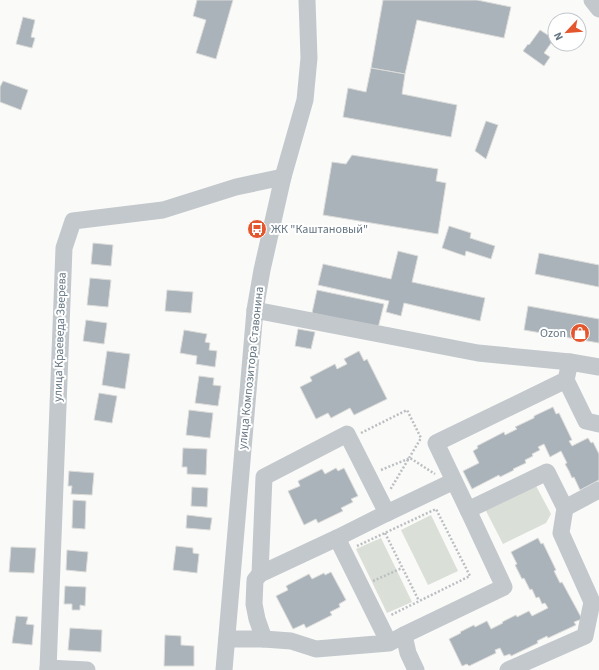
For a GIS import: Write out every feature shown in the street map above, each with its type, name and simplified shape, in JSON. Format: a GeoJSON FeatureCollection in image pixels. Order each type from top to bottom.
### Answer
{"type":"FeatureCollection","features":[{"type":"Feature","properties":{"kind":"street","name":"улица Композитора Ставонина"},"geometry":{"type":"LineString","coordinates":[[224,670],[254,310],[283,177],[305,100],[310,58],[307,0]]}},
{"type":"Feature","properties":{"kind":"street"},"geometry":{"type":"LineString","coordinates":[[592,0],[599,8]]}},
{"type":"Feature","properties":{"kind":"street","name":"улица Краеведа Зверева"},"geometry":{"type":"LineString","coordinates":[[48,669],[64,248],[73,221],[164,210],[236,187],[283,177]]}},
{"type":"Feature","properties":{"kind":"street"},"geometry":{"type":"LineString","coordinates":[[254,310],[478,353],[570,362],[599,367]]}},
{"type":"Feature","properties":{"kind":"street"},"geometry":{"type":"LineString","coordinates":[[570,362],[566,380],[586,421],[599,424]]}},
{"type":"Feature","properties":{"kind":"street"},"geometry":{"type":"LineString","coordinates":[[227,639],[291,641],[316,649],[389,643],[504,587],[468,510],[451,482],[436,443],[566,380]]}},
{"type":"Feature","properties":{"kind":"street"},"geometry":{"type":"LineString","coordinates":[[260,574],[264,477],[347,434],[384,509]]}},
{"type":"Feature","properties":{"kind":"street"},"geometry":{"type":"LineString","coordinates":[[468,510],[547,472],[565,508],[561,533],[592,602],[586,636],[508,670]]}},
{"type":"Feature","properties":{"kind":"street"},"geometry":{"type":"LineString","coordinates":[[264,639],[257,619],[254,604],[255,580],[260,574],[340,546],[384,509],[451,482]]}},
{"type":"Feature","properties":{"kind":"street"},"geometry":{"type":"LineString","coordinates":[[565,508],[599,490]]}},
{"type":"Feature","properties":{"kind":"street"},"geometry":{"type":"LineString","coordinates":[[340,546],[389,643]]}},
{"type":"Feature","properties":{"kind":"street"},"geometry":{"type":"LineString","coordinates":[[404,635],[408,652],[416,670]]}},
{"type":"Feature","properties":{"kind":"street"},"geometry":{"type":"LineString","coordinates":[[48,669],[87,670]]}},
{"type":"Feature","properties":{"kind":"path"},"geometry":{"type":"LineString","coordinates":[[349,439],[407,410],[421,438],[384,509]]}},
{"type":"Feature","properties":{"kind":"path"},"geometry":{"type":"LineString","coordinates":[[410,458],[451,482]]}},
{"type":"Feature","properties":{"kind":"path"},"geometry":{"type":"LineString","coordinates":[[368,476],[410,458]]}},
{"type":"Feature","properties":{"kind":"path"},"geometry":{"type":"LineString","coordinates":[[340,546],[385,533],[436,509],[470,576],[378,622]]}},
{"type":"Feature","properties":{"kind":"path"},"geometry":{"type":"LineString","coordinates":[[385,533],[419,601]]}},
{"type":"Feature","properties":{"kind":"path"},"geometry":{"type":"LineString","coordinates":[[369,583],[402,568]]}},
{"type":"Feature","properties":{"kind":"shaded area"},"geometry":{"type":"Polygon","coordinates":[[[535,484],[551,514],[546,523],[503,544],[485,509],[535,484]]]}},
{"type":"Feature","properties":{"kind":"shaded area"},"geometry":{"type":"Polygon","coordinates":[[[431,515],[458,571],[428,585],[401,530],[431,515]]]}},
{"type":"Feature","properties":{"kind":"shaded area"},"geometry":{"type":"Polygon","coordinates":[[[381,538],[412,602],[387,613],[356,549],[381,538]]]}},
{"type":"Feature","properties":{"kind":"building"},"geometry":{"type":"Polygon","coordinates":[[[197,0],[233,0],[216,59],[196,53],[206,20],[193,16],[197,0]]]}},
{"type":"Feature","properties":{"kind":"building"},"geometry":{"type":"Polygon","coordinates":[[[383,0],[477,0],[511,7],[504,38],[417,20],[405,74],[371,68],[383,0]]]}},
{"type":"Feature","properties":{"kind":"building"},"geometry":{"type":"Polygon","coordinates":[[[23,17],[35,20],[31,37],[35,38],[32,48],[16,44],[23,17]]]}},
{"type":"Feature","properties":{"kind":"building"},"geometry":{"type":"Polygon","coordinates":[[[540,30],[547,34],[547,49],[544,53],[550,57],[544,66],[523,51],[528,44],[529,45],[540,30]]]}},
{"type":"Feature","properties":{"kind":"building"},"geometry":{"type":"Polygon","coordinates":[[[371,68],[405,74],[402,94],[457,105],[451,137],[343,117],[348,88],[366,92],[371,68]]]}},
{"type":"Feature","properties":{"kind":"building"},"geometry":{"type":"Polygon","coordinates":[[[3,81],[28,90],[21,110],[0,102],[0,87],[3,81]]]}},
{"type":"Feature","properties":{"kind":"building"},"geometry":{"type":"Polygon","coordinates":[[[486,121],[498,125],[486,159],[475,151],[486,121]]]}},
{"type":"Feature","properties":{"kind":"building"},"geometry":{"type":"Polygon","coordinates":[[[352,155],[438,169],[436,181],[446,183],[438,234],[323,215],[332,162],[346,164],[352,155]]]}},
{"type":"Feature","properties":{"kind":"building"},"geometry":{"type":"Polygon","coordinates":[[[449,226],[471,233],[470,238],[495,246],[491,259],[466,251],[465,256],[442,248],[449,226]]]}},
{"type":"Feature","properties":{"kind":"building"},"geometry":{"type":"Polygon","coordinates":[[[93,243],[113,245],[111,266],[91,264],[93,243]]]}},
{"type":"Feature","properties":{"kind":"building"},"geometry":{"type":"Polygon","coordinates":[[[398,251],[418,256],[412,282],[485,298],[480,321],[404,303],[401,316],[386,312],[389,301],[318,285],[323,264],[391,279],[398,251]]]}},
{"type":"Feature","properties":{"kind":"building"},"geometry":{"type":"Polygon","coordinates":[[[539,253],[599,265],[599,287],[535,274],[539,253]]]}},
{"type":"Feature","properties":{"kind":"building"},"geometry":{"type":"Polygon","coordinates":[[[90,278],[111,280],[108,307],[87,305],[90,278]]]}},
{"type":"Feature","properties":{"kind":"building"},"geometry":{"type":"Polygon","coordinates":[[[167,290],[193,292],[191,313],[165,311],[167,290]]]}},
{"type":"Feature","properties":{"kind":"building"},"geometry":{"type":"Polygon","coordinates":[[[317,290],[384,304],[378,328],[312,313],[317,290]]]}},
{"type":"Feature","properties":{"kind":"building"},"geometry":{"type":"Polygon","coordinates":[[[528,306],[599,319],[599,343],[524,330],[528,306]]]}},
{"type":"Feature","properties":{"kind":"building"},"geometry":{"type":"Polygon","coordinates":[[[86,320],[107,323],[104,344],[83,341],[86,320]]]}},
{"type":"Feature","properties":{"kind":"building"},"geometry":{"type":"Polygon","coordinates":[[[298,329],[315,332],[311,349],[295,346],[298,329]]]}},
{"type":"Feature","properties":{"kind":"building"},"geometry":{"type":"Polygon","coordinates":[[[184,330],[207,334],[205,342],[210,343],[209,350],[217,351],[215,367],[196,364],[197,356],[180,353],[184,330]]]}},
{"type":"Feature","properties":{"kind":"building"},"geometry":{"type":"Polygon","coordinates":[[[107,351],[130,354],[125,389],[102,385],[107,351]]]}},
{"type":"Feature","properties":{"kind":"building"},"geometry":{"type":"Polygon","coordinates":[[[359,351],[364,361],[367,359],[387,399],[354,415],[350,408],[331,418],[328,413],[316,419],[300,387],[312,381],[310,377],[335,364],[337,369],[347,364],[344,359],[359,351]]]}},
{"type":"Feature","properties":{"kind":"building"},"geometry":{"type":"Polygon","coordinates":[[[199,376],[214,378],[213,385],[221,386],[218,406],[195,403],[199,376]]]}},
{"type":"Feature","properties":{"kind":"building"},"geometry":{"type":"Polygon","coordinates":[[[99,393],[117,396],[112,423],[94,420],[99,393]]]}},
{"type":"Feature","properties":{"kind":"building"},"geometry":{"type":"Polygon","coordinates":[[[553,407],[556,414],[559,413],[572,440],[569,441],[572,446],[588,438],[591,443],[593,442],[599,454],[599,480],[580,490],[574,477],[572,478],[565,464],[567,463],[561,451],[550,457],[544,444],[538,447],[540,450],[532,454],[533,456],[525,460],[526,463],[500,477],[499,475],[472,489],[463,471],[479,463],[473,451],[478,448],[477,446],[504,432],[505,435],[517,429],[515,427],[553,407]]]}},
{"type":"Feature","properties":{"kind":"building"},"geometry":{"type":"Polygon","coordinates":[[[189,410],[213,413],[210,438],[186,435],[189,410]]]}},
{"type":"Feature","properties":{"kind":"building"},"geometry":{"type":"Polygon","coordinates":[[[183,448],[207,449],[206,475],[187,474],[187,467],[182,467],[183,448]]]}},
{"type":"Feature","properties":{"kind":"building"},"geometry":{"type":"Polygon","coordinates":[[[336,468],[338,471],[344,468],[358,496],[351,499],[353,502],[341,508],[343,511],[318,523],[316,519],[304,525],[288,491],[300,486],[298,481],[322,469],[325,474],[336,468]]]}},
{"type":"Feature","properties":{"kind":"building"},"geometry":{"type":"Polygon","coordinates":[[[69,471],[94,473],[92,495],[71,494],[72,486],[68,486],[69,471]]]}},
{"type":"Feature","properties":{"kind":"building"},"geometry":{"type":"Polygon","coordinates":[[[192,487],[208,488],[207,507],[191,506],[192,487]]]}},
{"type":"Feature","properties":{"kind":"building"},"geometry":{"type":"Polygon","coordinates":[[[73,500],[86,501],[85,529],[72,528],[73,500]]]}},
{"type":"Feature","properties":{"kind":"building"},"geometry":{"type":"Polygon","coordinates":[[[187,515],[212,518],[210,530],[186,528],[187,515]]]}},
{"type":"Feature","properties":{"kind":"building"},"geometry":{"type":"Polygon","coordinates":[[[538,538],[541,544],[543,543],[556,570],[554,571],[560,583],[562,582],[582,619],[574,622],[576,625],[548,638],[547,636],[537,641],[538,643],[511,656],[510,654],[504,656],[500,648],[495,650],[496,653],[469,666],[467,664],[462,666],[449,639],[474,625],[475,627],[487,621],[491,629],[516,615],[517,617],[529,611],[532,616],[548,608],[545,603],[542,604],[539,597],[536,598],[532,589],[530,590],[524,578],[522,579],[515,565],[517,564],[511,552],[538,538]]]}},
{"type":"Feature","properties":{"kind":"building"},"geometry":{"type":"Polygon","coordinates":[[[176,546],[193,548],[193,553],[199,554],[197,573],[173,570],[176,546]]]}},
{"type":"Feature","properties":{"kind":"building"},"geometry":{"type":"Polygon","coordinates":[[[11,547],[36,548],[34,573],[9,572],[11,547]]]}},
{"type":"Feature","properties":{"kind":"building"},"geometry":{"type":"Polygon","coordinates":[[[67,550],[88,552],[86,572],[66,570],[67,550]]]}},
{"type":"Feature","properties":{"kind":"building"},"geometry":{"type":"Polygon","coordinates":[[[331,572],[346,600],[339,604],[340,607],[330,612],[332,615],[306,628],[304,624],[293,629],[276,596],[288,590],[286,586],[309,574],[312,579],[324,573],[325,575],[331,572]]]}},
{"type":"Feature","properties":{"kind":"building"},"geometry":{"type":"Polygon","coordinates":[[[65,586],[86,587],[85,606],[80,605],[80,610],[72,610],[72,604],[64,604],[65,586]]]}},
{"type":"Feature","properties":{"kind":"building"},"geometry":{"type":"Polygon","coordinates":[[[16,616],[28,617],[26,624],[34,625],[32,645],[12,643],[16,616]]]}},
{"type":"Feature","properties":{"kind":"building"},"geometry":{"type":"Polygon","coordinates":[[[70,628],[102,630],[101,652],[68,650],[70,628]]]}},
{"type":"Feature","properties":{"kind":"building"},"geometry":{"type":"Polygon","coordinates":[[[165,635],[181,636],[181,645],[194,646],[194,666],[164,666],[165,635]]]}},
{"type":"Feature","properties":{"kind":"place","name":"ЖК \"Каштановый\""},"geometry":{"type":"Point","coordinates":[257,229]}},
{"type":"Feature","properties":{"kind":"place","name":"Ozon"},"geometry":{"type":"Point","coordinates":[580,333]}}]}
